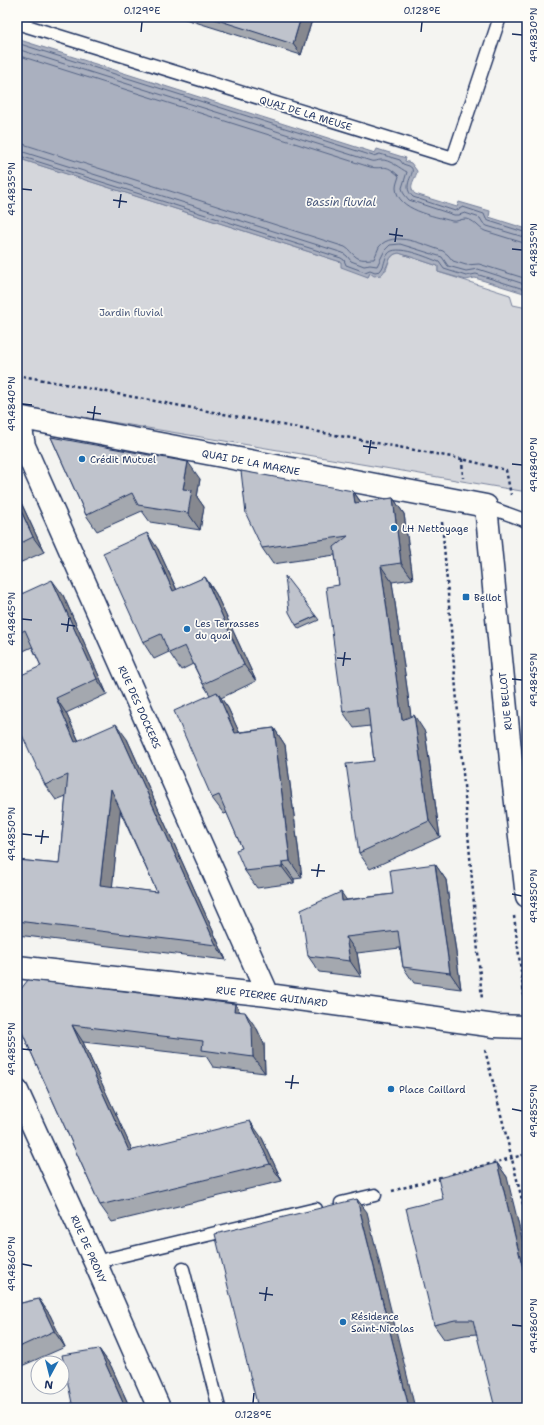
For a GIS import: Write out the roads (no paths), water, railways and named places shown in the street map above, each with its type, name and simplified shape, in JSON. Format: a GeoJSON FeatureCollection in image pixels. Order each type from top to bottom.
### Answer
{"type":"FeatureCollection","features":[{"type":"Feature","properties":{"kind":"street","name":"QUAI DE LA MARNE"},"geometry":{"type":"LineString","coordinates":[[18,417],[486,506]]}},
{"type":"Feature","properties":{"kind":"street","name":"RUE DES DOCKERS"},"geometry":{"type":"LineString","coordinates":[[18,417],[24,446],[268,995]]}},
{"type":"Feature","properties":{"kind":"street","name":"RUE BELLOT"},"geometry":{"type":"LineString","coordinates":[[486,506],[510,760],[527,896]]}},
{"type":"Feature","properties":{"kind":"street","name":"RUE PIERRE GUINARD"},"geometry":{"type":"LineString","coordinates":[[17,967],[268,995],[479,1024],[527,1027]]}},
{"type":"Feature","properties":{"kind":"street","name":"RUE DE PRONY"},"geometry":{"type":"LineString","coordinates":[[17,1091],[96,1262],[159,1408]]}},
{"type":"Feature","properties":{"kind":"lane","name":"QUAI DE LA MEUSE"},"geometry":{"type":"LineString","coordinates":[[17,23],[453,158],[500,17]]}},
{"type":"Feature","properties":{"kind":"lane"},"geometry":{"type":"LineString","coordinates":[[486,506],[527,521]]}},
{"type":"Feature","properties":{"kind":"lane"},"geometry":{"type":"LineString","coordinates":[[96,1262],[375,1195]]}},
{"type":"Feature","properties":{"kind":"lane"},"geometry":{"type":"LineString","coordinates":[[184,1269],[218,1408]]}},
{"type":"Feature","properties":{"kind":"water","name":"Bassin fluvial"},"geometry":{"type":"Polygon","coordinates":[[[17,39],[375,153],[377,149],[406,158],[405,161],[411,163],[417,171],[412,185],[415,194],[457,207],[459,202],[490,211],[489,217],[527,229],[527,294],[475,278],[466,280],[438,272],[438,266],[399,253],[392,256],[381,275],[374,276],[370,273],[368,277],[341,267],[341,262],[17,158],[17,39]]]}},
{"type":"Feature","properties":{"kind":"place","name":"Crédit Mutuel"},"geometry":{"type":"Point","coordinates":[82,459]}},
{"type":"Feature","properties":{"kind":"place","name":"LH Nettoyage"},"geometry":{"type":"Point","coordinates":[394,528]}},
{"type":"Feature","properties":{"kind":"place","name":"Bellot"},"geometry":{"type":"Point","coordinates":[466,597]}},
{"type":"Feature","properties":{"kind":"place","name":"Les Terrasses du quai"},"geometry":{"type":"Point","coordinates":[187,629]}},
{"type":"Feature","properties":{"kind":"place","name":"Place Caillard"},"geometry":{"type":"Point","coordinates":[391,1089]}},
{"type":"Feature","properties":{"kind":"place","name":"Résidence Saint-Nicolas"},"geometry":{"type":"Point","coordinates":[343,1322]}},
{"type":"Feature","properties":{"kind":"park label","name":"Jardin fluvial"},"geometry":{"type":"Point","coordinates":[131,312]}}]}
